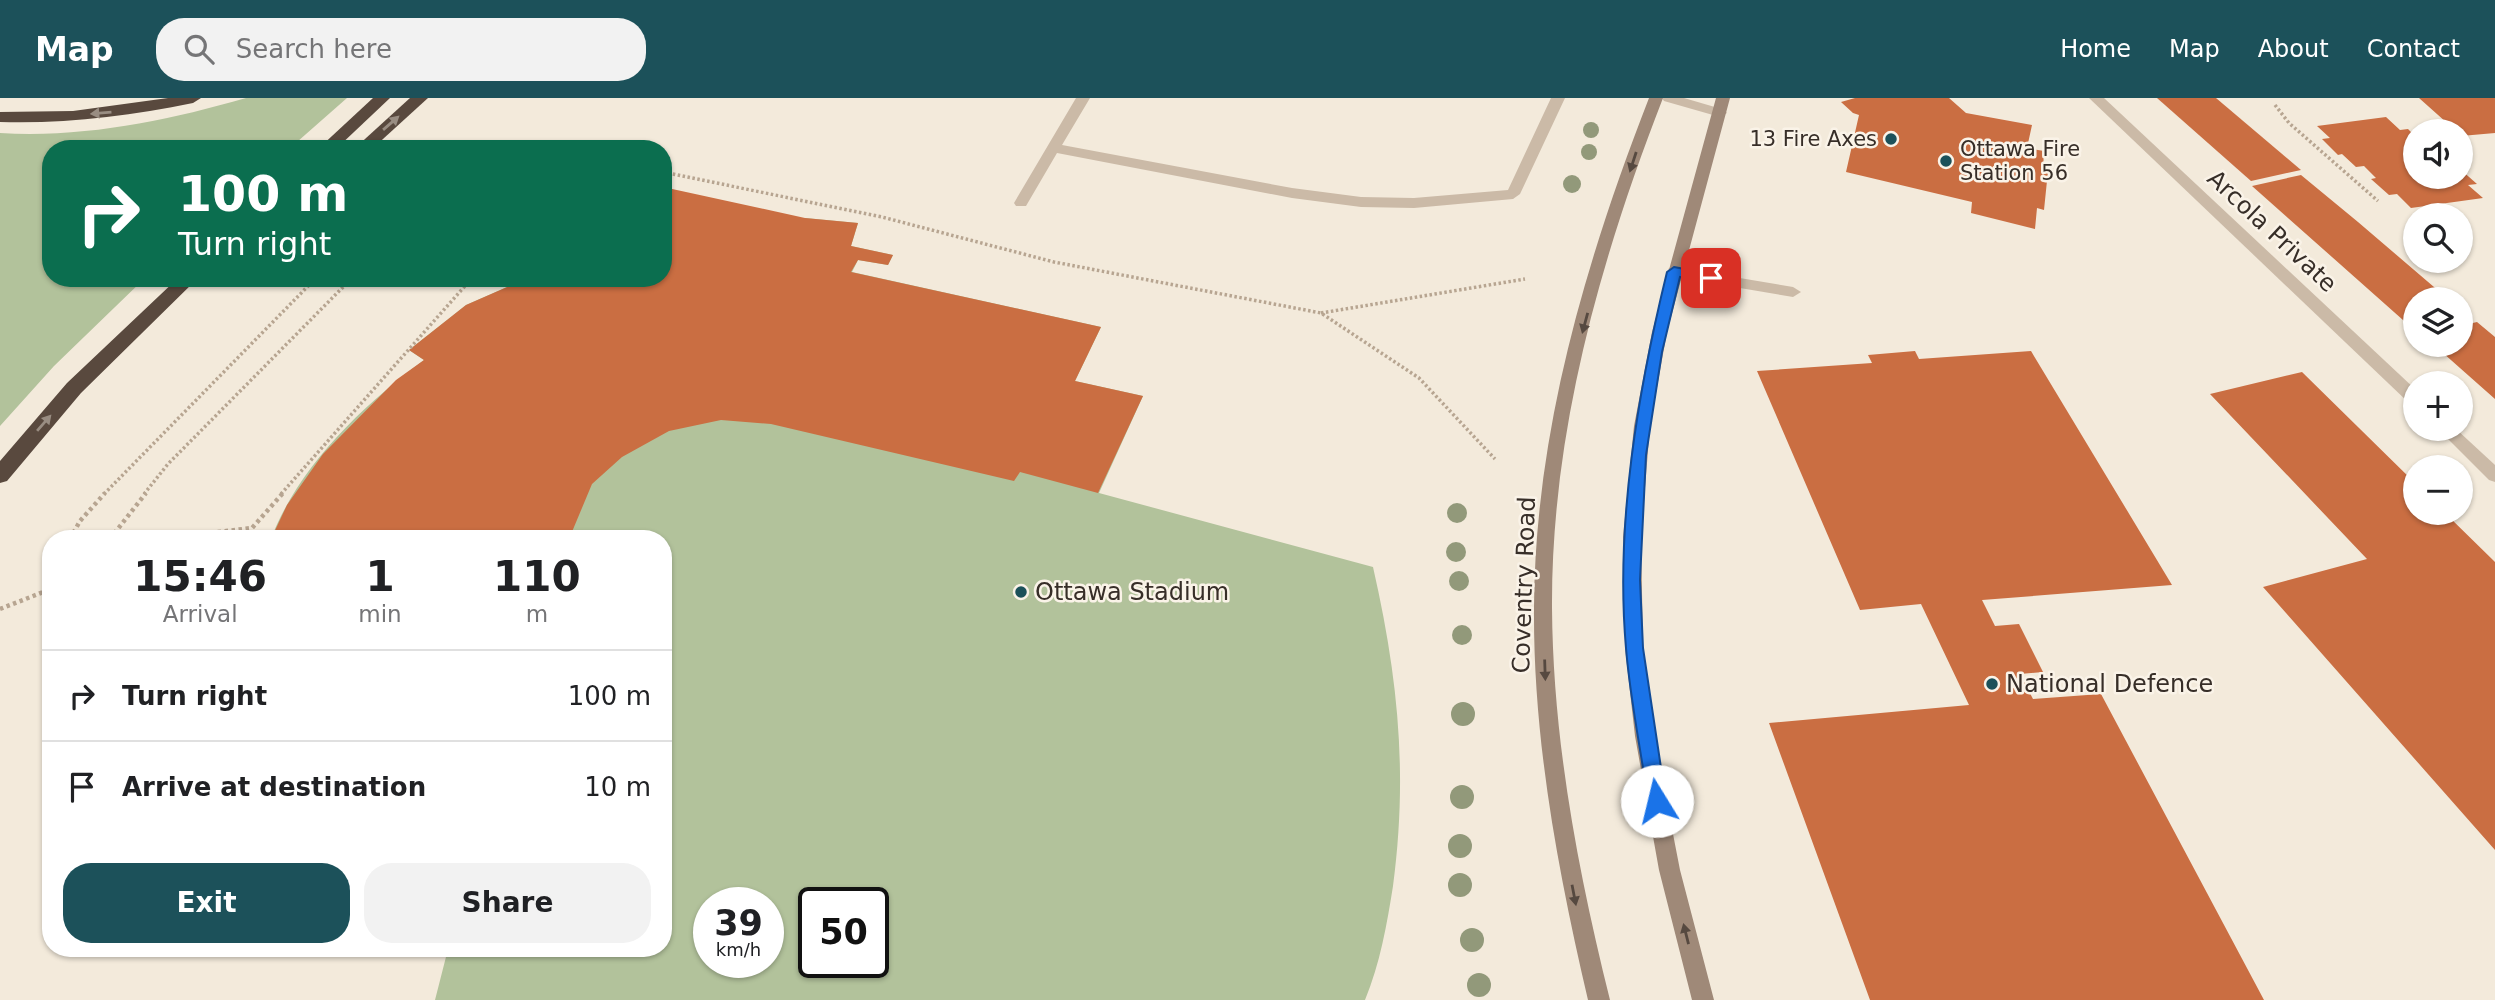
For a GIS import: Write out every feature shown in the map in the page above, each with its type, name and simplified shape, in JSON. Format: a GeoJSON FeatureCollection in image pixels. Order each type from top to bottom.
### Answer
{"type":"FeatureCollection","features":[{"type":"Feature","properties":{"kind":"highway"},"geometry":{"type":"LineString","coordinates":[[0,117],[103,113],[192,98]]}},
{"type":"Feature","properties":{"kind":"highway"},"geometry":{"type":"LineString","coordinates":[[336,140],[382,98]]}},
{"type":"Feature","properties":{"kind":"highway"},"geometry":{"type":"LineString","coordinates":[[372,140],[420,98]]}},
{"type":"Feature","properties":{"kind":"highway"},"geometry":{"type":"LineString","coordinates":[[0,475],[74,388],[179,287]]}},
{"type":"Feature","properties":{"kind":"highway"},"geometry":{"type":"LineString","coordinates":[[153,312],[185,287]]}},
{"type":"Feature","properties":{"kind":"main road","name":"Coventry Road"},"geometry":{"type":"LineString","coordinates":[[1599,1000],[1578,917],[1554,775],[1546,688],[1545,550],[1569,383],[1602,257],[1657,98]]}},
{"type":"Feature","properties":{"kind":"main road"},"geometry":{"type":"LineString","coordinates":[[1703,1000],[1673,882],[1660,815],[1634,648],[1632,580],[1639,455],[1655,352],[1674,272],[1721,105]]}},
{"type":"Feature","properties":{"kind":"street"},"geometry":{"type":"LineString","coordinates":[[1021,203],[1083,98]]}},
{"type":"Feature","properties":{"kind":"street"},"geometry":{"type":"LineString","coordinates":[[1054,148],[1292,193],[1361,202],[1414,203],[1513,194],[1558,98]]}},
{"type":"Feature","properties":{"kind":"street"},"geometry":{"type":"LineString","coordinates":[[1670,98],[1721,105]]}},
{"type":"Feature","properties":{"kind":"street","name":"Arcola Private"},"geometry":{"type":"LineString","coordinates":[[2096,98],[2403,389]]}},
{"type":"Feature","properties":{"kind":"street"},"geometry":{"type":"LineString","coordinates":[[1674,272],[1793,292]]}},
{"type":"Feature","properties":{"kind":"street"},"geometry":{"type":"LineString","coordinates":[[2459,441],[2495,475]]}},
{"type":"Feature","properties":{"kind":"path"},"geometry":{"type":"LineString","coordinates":[[2275,105],[2289,123],[2378,201]]}},
{"type":"Feature","properties":{"kind":"path"},"geometry":{"type":"LineString","coordinates":[[672,174],[882,217],[1054,262],[1321,313],[1525,279]]}},
{"type":"Feature","properties":{"kind":"path"},"geometry":{"type":"LineString","coordinates":[[75,530],[128,467],[307,287]]}},
{"type":"Feature","properties":{"kind":"path"},"geometry":{"type":"LineString","coordinates":[[117,530],[168,464],[343,287]]}},
{"type":"Feature","properties":{"kind":"path"},"geometry":{"type":"LineString","coordinates":[[235,530],[252,528],[464,287]]}},
{"type":"Feature","properties":{"kind":"path"},"geometry":{"type":"LineString","coordinates":[[1321,313],[1419,377],[1495,459]]}},
{"type":"Feature","properties":{"kind":"path"},"geometry":{"type":"LineString","coordinates":[[0,609],[42,593]]}},
{"type":"Feature","properties":{"kind":"green space"},"geometry":{"type":"Polygon","coordinates":[[[246,98],[347,98],[299,140],[42,140],[42,287],[136,287],[54,366],[0,426],[0,133],[94,130],[186,114],[246,98]]]}},
{"type":"Feature","properties":{"kind":"green space","name":"Ottawa Stadium"},"geometry":{"type":"Polygon","coordinates":[[[805,218],[858,223],[851,246],[893,255],[888,265],[858,260],[852,272],[1101,327],[1075,381],[1143,396],[1099,493],[1373,567],[1394,686],[1400,804],[1388,915],[1379,958],[1365,1000],[435,1000],[446,957],[672,957],[672,530],[275,530],[298,487],[335,439],[378,397],[424,360],[409,350],[466,305],[507,287],[672,287],[672,274],[805,218]]]}},
{"type":"Feature","properties":{"kind":"building","name":"Ottawa Fire Station 56"},"geometry":{"type":"Polygon","coordinates":[[[1855,98],[1949,98],[1966,113],[2032,125],[2027,148],[2044,151],[2043,170],[2048,171],[2044,210],[2037,208],[2035,229],[1971,213],[1972,202],[1846,172],[1859,115],[1841,102],[1855,98]]]}},
{"type":"Feature","properties":{"kind":"building"},"geometry":{"type":"Polygon","coordinates":[[[2157,98],[2216,98],[2301,170],[2251,181],[2157,98]]]}},
{"type":"Feature","properties":{"kind":"building"},"geometry":{"type":"Polygon","coordinates":[[[2419,98],[2495,98],[2495,133],[2473,135],[2473,119],[2443,119],[2419,98]]]}},
{"type":"Feature","properties":{"kind":"building"},"geometry":{"type":"Polygon","coordinates":[[[2386,117],[2403,130],[2403,189],[2473,189],[2483,198],[2447,203],[2406,203],[2397,194],[2389,195],[2371,179],[2376,178],[2364,166],[2356,167],[2342,154],[2338,155],[2322,139],[2330,138],[2317,126],[2386,117]]]}},
{"type":"Feature","properties":{"kind":"building"},"geometry":{"type":"Polygon","coordinates":[[[2301,175],[2403,260],[2403,273],[2418,273],[2434,287],[2403,287],[2403,320],[2252,186],[2301,175]]]}},
{"type":"Feature","properties":{"kind":"building"},"geometry":{"type":"Polygon","coordinates":[[[672,189],[805,218],[858,223],[851,246],[893,255],[888,265],[858,260],[851,272],[1101,327],[1075,381],[1143,396],[1098,493],[1020,472],[1014,481],[771,424],[721,420],[669,431],[622,457],[592,484],[573,530],[275,530],[287,505],[323,454],[396,380],[424,360],[409,350],[466,305],[507,287],[672,287],[672,189]]]}},
{"type":"Feature","properties":{"kind":"building"},"geometry":{"type":"Polygon","coordinates":[[[2477,322],[2495,337],[2495,399],[2473,380],[2473,371],[2463,371],[2448,357],[2473,357],[2473,323],[2477,322]]]}},
{"type":"Feature","properties":{"kind":"building","name":"National Defence"},"geometry":{"type":"Polygon","coordinates":[[[1915,351],[1919,359],[2031,351],[2172,585],[1982,600],[1995,626],[2019,624],[2043,672],[2020,674],[2033,699],[2101,694],[2264,1000],[1870,1000],[1769,723],[1969,705],[1921,604],[1860,610],[1757,371],[1872,363],[1868,355],[1915,351]]]}},
{"type":"Feature","properties":{"kind":"building"},"geometry":{"type":"Polygon","coordinates":[[[2302,372],[2403,471],[2403,525],[2457,525],[2495,562],[2495,850],[2263,587],[2367,559],[2210,394],[2302,372]]]}},
{"type":"Feature","properties":{"kind":"place","name":"13 Fire Axes"},"geometry":{"type":"Point","coordinates":[1891,139]}},
{"type":"Feature","properties":{"kind":"place","name":"Ottawa Fire Station 56"},"geometry":{"type":"Point","coordinates":[1946,161]}},
{"type":"Feature","properties":{"kind":"place","name":"Ottawa Stadium"},"geometry":{"type":"Point","coordinates":[1021,592]}},
{"type":"Feature","properties":{"kind":"place","name":"National Defence"},"geometry":{"type":"Point","coordinates":[1992,684]}},
{"type":"Feature","properties":{"kind":"route"},"geometry":{"type":"LineString","coordinates":[[1657,801],[1634,648],[1632,580],[1639,455],[1655,352],[1674,272],[1711,278]]}}]}
